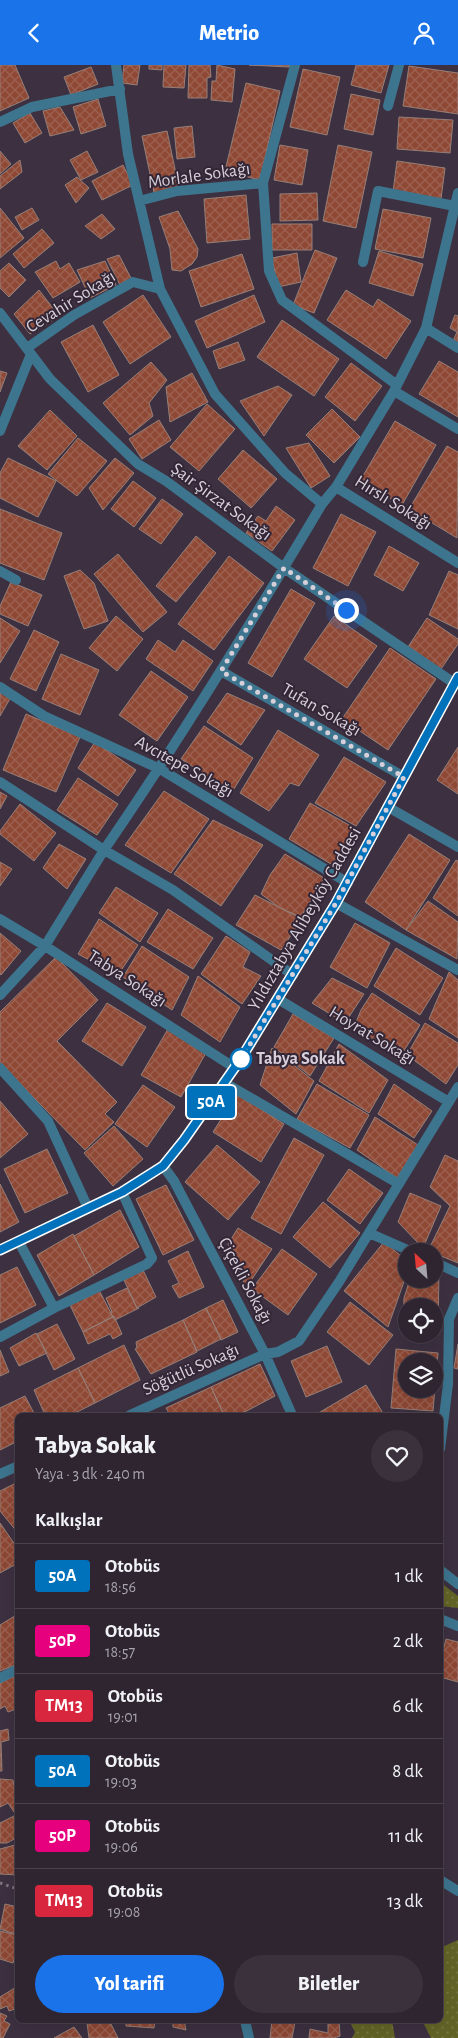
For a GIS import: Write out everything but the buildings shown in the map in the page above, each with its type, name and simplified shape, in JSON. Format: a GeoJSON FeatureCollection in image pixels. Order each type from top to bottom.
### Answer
{"type":"FeatureCollection","features":[{"type":"Feature","properties":{"kind":"main road","name":"Yıldıztabya Alibeyköy Caddesi"},"geometry":{"type":"LineString","coordinates":[[0,1250],[122,1192],[163,1166],[184,1140],[235,1068],[348,883],[456,680]]}},
{"type":"Feature","properties":{"kind":"street"},"geometry":{"type":"LineString","coordinates":[[116,65],[128,154],[160,289],[214,394],[285,473],[322,504]]}},
{"type":"Feature","properties":{"kind":"street"},"geometry":{"type":"LineString","coordinates":[[296,65],[263,183],[269,271],[282,300],[395,388],[458,429]]}},
{"type":"Feature","properties":{"kind":"street"},"geometry":{"type":"LineString","coordinates":[[388,105],[399,65]]}},
{"type":"Feature","properties":{"kind":"street"},"geometry":{"type":"LineString","coordinates":[[0,122],[32,107],[120,89]]}},
{"type":"Feature","properties":{"kind":"street","name":"Morlale Sokağı"},"geometry":{"type":"LineString","coordinates":[[139,201],[177,191],[263,183]]}},
{"type":"Feature","properties":{"kind":"street"},"geometry":{"type":"LineString","coordinates":[[363,262],[378,191],[455,206]]}},
{"type":"Feature","properties":{"kind":"street"},"geometry":{"type":"LineString","coordinates":[[0,995],[45,946],[104,851],[160,769],[322,504],[336,487],[395,388],[426,328],[458,193]]}},
{"type":"Feature","properties":{"kind":"street","name":"Cevahir Sokağı"},"geometry":{"type":"LineString","coordinates":[[29,351],[74,315],[133,282],[160,289]]}},
{"type":"Feature","properties":{"kind":"street","name":"Şair Şirzat Sokağı"},"geometry":{"type":"LineString","coordinates":[[0,313],[50,379],[138,464],[166,481],[284,568],[456,680]]}},
{"type":"Feature","properties":{"kind":"street"},"geometry":{"type":"LineString","coordinates":[[426,328],[458,348]]}},
{"type":"Feature","properties":{"kind":"street"},"geometry":{"type":"LineString","coordinates":[[0,431],[29,351]]}},
{"type":"Feature","properties":{"kind":"street","name":"Hırslı Sokağı"},"geometry":{"type":"LineString","coordinates":[[336,487],[458,563]]}},
{"type":"Feature","properties":{"kind":"street"},"geometry":{"type":"LineString","coordinates":[[0,571],[16,580]]}},
{"type":"Feature","properties":{"kind":"street","name":"Tufan Sokağı"},"geometry":{"type":"LineString","coordinates":[[221,671],[404,777]]}},
{"type":"Feature","properties":{"kind":"street","name":"Avcıtepe Sokağı"},"geometry":{"type":"LineString","coordinates":[[0,687],[44,716],[160,769],[348,883]]}},
{"type":"Feature","properties":{"kind":"street"},"geometry":{"type":"LineString","coordinates":[[0,783],[104,851],[173,890],[293,975]]}},
{"type":"Feature","properties":{"kind":"street"},"geometry":{"type":"LineString","coordinates":[[388,807],[458,847]]}},
{"type":"Feature","properties":{"kind":"street"},"geometry":{"type":"LineString","coordinates":[[336,903],[458,970]]}},
{"type":"Feature","properties":{"kind":"street","name":"Tabya Sokağı"},"geometry":{"type":"LineString","coordinates":[[0,919],[235,1068]]}},
{"type":"Feature","properties":{"kind":"street","name":"Hoyrat Sokağı"},"geometry":{"type":"LineString","coordinates":[[278,999],[449,1101]]}},
{"type":"Feature","properties":{"kind":"street"},"geometry":{"type":"LineString","coordinates":[[0,1068],[48,1121],[88,1208]]}},
{"type":"Feature","properties":{"kind":"street"},"geometry":{"type":"LineString","coordinates":[[225,1083],[399,1184]]}},
{"type":"Feature","properties":{"kind":"street","name":"Söğütlü Sokağı"},"geometry":{"type":"LineString","coordinates":[[134,1413],[265,1354],[278,1352],[298,1341],[339,1282],[458,1087]]}},
{"type":"Feature","properties":{"kind":"street","name":"Çiçekli Sokağı"},"geometry":{"type":"LineString","coordinates":[[163,1166],[174,1181],[265,1354],[291,1413]]}},
{"type":"Feature","properties":{"kind":"street"},"geometry":{"type":"LineString","coordinates":[[0,1337],[54,1308],[147,1264],[152,1258],[122,1192]]}},
{"type":"Feature","properties":{"kind":"street"},"geometry":{"type":"LineString","coordinates":[[369,1233],[398,1246]]}},
{"type":"Feature","properties":{"kind":"street"},"geometry":{"type":"LineString","coordinates":[[18,1242],[54,1308]]}},
{"type":"Feature","properties":{"kind":"street"},"geometry":{"type":"LineString","coordinates":[[443,1266],[458,1273]]}},
{"type":"Feature","properties":{"kind":"street"},"geometry":{"type":"LineString","coordinates":[[443,1431],[453,1371],[449,1319],[458,1298]]}},
{"type":"Feature","properties":{"kind":"street"},"geometry":{"type":"LineString","coordinates":[[0,1474],[15,1467]]}},
{"type":"Feature","properties":{"kind":"street"},"geometry":{"type":"LineString","coordinates":[[443,1572],[458,1584]]}},
{"type":"Feature","properties":{"kind":"street"},"geometry":{"type":"LineString","coordinates":[[443,1620],[458,1626]]}},
{"type":"Feature","properties":{"kind":"street"},"geometry":{"type":"LineString","coordinates":[[0,1678],[15,1670]]}},
{"type":"Feature","properties":{"kind":"street"},"geometry":{"type":"LineString","coordinates":[[443,1882],[458,1891]]}},
{"type":"Feature","properties":{"kind":"street"},"geometry":{"type":"LineString","coordinates":[[246,2023],[249,2038]]}},
{"type":"Feature","properties":{"kind":"path"},"geometry":{"type":"LineString","coordinates":[[0,1883],[15,1888]]}},
{"type":"Feature","properties":{"kind":"shaded area"},"geometry":{"type":"Polygon","coordinates":[[[443,1584],[458,1596],[458,1608],[443,1606],[443,1584]]]}},
{"type":"Feature","properties":{"kind":"shaded area"},"geometry":{"type":"Polygon","coordinates":[[[458,1940],[458,2038],[431,2038],[424,2023],[443,2023],[443,1947],[458,1940]]]}},
{"type":"Feature","properties":{"kind":"shaded area"},"geometry":{"type":"Polygon","coordinates":[[[350,2023],[392,2023],[395,2038],[352,2038],[355,2032],[350,2023]]]}},
{"type":"Feature","properties":{"kind":"bus line","name":"50A"},"geometry":{"type":"LineString","coordinates":[[0,1250],[122,1192],[163,1166],[184,1140],[240,1060],[348,883],[458,677]]}},
{"type":"Feature","properties":{"kind":"place","name":"Tabya Sokak"},"geometry":{"type":"Point","coordinates":[241,1059]}},
{"type":"Feature","properties":{"kind":"route"},"geometry":{"type":"LineString","coordinates":[[241,1059],[348,883],[404,777],[221,671],[284,568],[346,610]]}}]}
